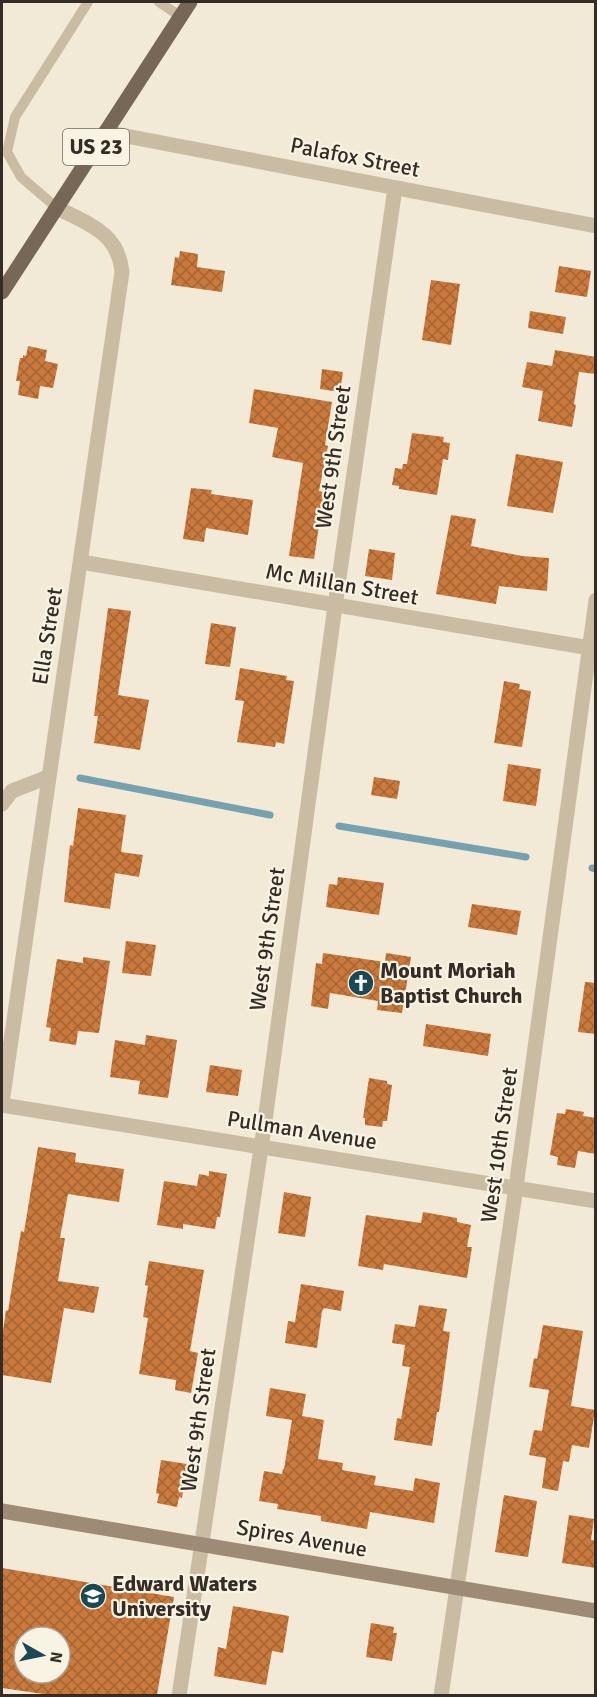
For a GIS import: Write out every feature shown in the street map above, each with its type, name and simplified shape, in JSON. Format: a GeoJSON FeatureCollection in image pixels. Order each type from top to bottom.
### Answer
{"type":"FeatureCollection","features":[{"type":"Feature","properties":{"kind":"main road","name":"US 23"},"geometry":{"type":"LineString","coordinates":[[2,292],[190,2]]}},
{"type":"Feature","properties":{"kind":"main road","name":"Spires Avenue"},"geometry":{"type":"LineString","coordinates":[[2,1511],[596,1611]]}},
{"type":"Feature","properties":{"kind":"street","name":"Palafox Street"},"geometry":{"type":"LineString","coordinates":[[105,132],[596,226]]}},
{"type":"Feature","properties":{"kind":"street","name":"West 9th Street"},"geometry":{"type":"LineString","coordinates":[[179,1695],[203,1544],[395,188]]}},
{"type":"Feature","properties":{"kind":"street","name":"Ella Street"},"geometry":{"type":"LineString","coordinates":[[2,1104],[122,272],[121,259],[109,237],[57,207]]}},
{"type":"Feature","properties":{"kind":"street","name":"Mc Millan Street"},"geometry":{"type":"LineString","coordinates":[[81,562],[592,649]]}},
{"type":"Feature","properties":{"kind":"street","name":"West 10th Street"},"geometry":{"type":"LineString","coordinates":[[441,1695],[516,1187],[592,649],[596,600]]}},
{"type":"Feature","properties":{"kind":"street"},"geometry":{"type":"LineString","coordinates":[[2,804],[12,791],[48,777]]}},
{"type":"Feature","properties":{"kind":"street","name":"Pullman Avenue"},"geometry":{"type":"LineString","coordinates":[[2,1104],[596,1201]]}},
{"type":"Feature","properties":{"kind":"lane"},"geometry":{"type":"LineString","coordinates":[[57,207],[21,177],[7,152],[15,117],[88,2]]}},
{"type":"Feature","properties":{"kind":"lane"},"geometry":{"type":"LineString","coordinates":[[159,2],[180,16]]}},
{"type":"Feature","properties":{"kind":"building"},"geometry":{"type":"Polygon","coordinates":[[[180,251],[198,254],[197,267],[225,271],[222,292],[171,285],[175,257],[179,258],[180,251]]]}},
{"type":"Feature","properties":{"kind":"building"},"geometry":{"type":"Polygon","coordinates":[[[559,266],[591,271],[587,297],[555,292],[559,266]]]}},
{"type":"Feature","properties":{"kind":"building"},"geometry":{"type":"Polygon","coordinates":[[[431,280],[460,284],[451,345],[422,340],[431,280]]]}},
{"type":"Feature","properties":{"kind":"building"},"geometry":{"type":"Polygon","coordinates":[[[530,311],[566,317],[563,334],[528,328],[530,311]]]}},
{"type":"Feature","properties":{"kind":"building"},"geometry":{"type":"Polygon","coordinates":[[[28,346],[47,350],[45,361],[58,364],[53,388],[40,386],[38,399],[18,395],[20,381],[16,381],[20,358],[23,358],[23,355],[26,356],[28,346]]]}},
{"type":"Feature","properties":{"kind":"building"},"geometry":{"type":"Polygon","coordinates":[[[555,350],[596,357],[596,374],[579,372],[572,427],[538,421],[543,391],[522,387],[527,362],[552,366],[555,350]]]}},
{"type":"Feature","properties":{"kind":"building"},"geometry":{"type":"Polygon","coordinates":[[[322,369],[343,372],[340,392],[320,389],[322,369]]]}},
{"type":"Feature","properties":{"kind":"building"},"geometry":{"type":"Polygon","coordinates":[[[254,389],[332,402],[325,445],[328,446],[319,491],[324,492],[314,559],[289,556],[303,463],[272,457],[278,428],[249,423],[254,389]]]}},
{"type":"Feature","properties":{"kind":"building"},"geometry":{"type":"Polygon","coordinates":[[[412,433],[444,437],[443,442],[450,443],[448,460],[443,459],[437,495],[399,489],[399,486],[392,485],[395,468],[402,469],[403,464],[407,464],[412,433]]]}},
{"type":"Feature","properties":{"kind":"building"},"geometry":{"type":"Polygon","coordinates":[[[516,454],[563,462],[553,513],[507,506],[516,454]]]}},
{"type":"Feature","properties":{"kind":"building"},"geometry":{"type":"Polygon","coordinates":[[[191,488],[212,490],[211,494],[253,500],[248,535],[206,528],[204,542],[183,539],[191,488]]]}},
{"type":"Feature","properties":{"kind":"building"},"geometry":{"type":"Polygon","coordinates":[[[451,515],[476,519],[471,546],[522,556],[549,558],[547,591],[499,586],[496,604],[436,594],[451,515]]]}},
{"type":"Feature","properties":{"kind":"building"},"geometry":{"type":"Polygon","coordinates":[[[369,549],[395,553],[392,580],[365,576],[369,549]]]}},
{"type":"Feature","properties":{"kind":"building"},"geometry":{"type":"Polygon","coordinates":[[[108,608],[131,611],[118,695],[149,700],[140,750],[94,743],[98,716],[94,716],[108,608]]]}},
{"type":"Feature","properties":{"kind":"building"},"geometry":{"type":"Polygon","coordinates":[[[211,623],[236,627],[230,667],[205,664],[211,623]]]}},
{"type":"Feature","properties":{"kind":"building"},"geometry":{"type":"Polygon","coordinates":[[[240,668],[287,676],[286,680],[294,681],[284,744],[276,742],[275,747],[237,742],[244,701],[235,700],[240,668]]]}},
{"type":"Feature","properties":{"kind":"building"},"geometry":{"type":"Polygon","coordinates":[[[504,681],[520,684],[519,689],[531,691],[522,747],[494,743],[504,681]]]}},
{"type":"Feature","properties":{"kind":"building"},"geometry":{"type":"Polygon","coordinates":[[[508,764],[541,769],[536,806],[503,801],[508,764]]]}},
{"type":"Feature","properties":{"kind":"building"},"geometry":{"type":"Polygon","coordinates":[[[374,777],[400,781],[397,799],[371,795],[374,777]]]}},
{"type":"Feature","properties":{"kind":"building"},"geometry":{"type":"Polygon","coordinates":[[[78,808],[126,815],[121,852],[143,855],[139,877],[115,873],[110,909],[64,902],[70,845],[73,846],[78,808]]]}},
{"type":"Feature","properties":{"kind":"building"},"geometry":{"type":"Polygon","coordinates":[[[338,877],[384,883],[379,915],[326,907],[329,884],[337,885],[338,877]]]}},
{"type":"Feature","properties":{"kind":"building"},"geometry":{"type":"Polygon","coordinates":[[[472,904],[521,911],[517,935],[468,927],[472,904]]]}},
{"type":"Feature","properties":{"kind":"building"},"geometry":{"type":"Polygon","coordinates":[[[126,941],[156,945],[151,976],[122,973],[126,941]]]}},
{"type":"Feature","properties":{"kind":"building","name":"Mount Moriah Baptist Church"},"geometry":{"type":"Polygon","coordinates":[[[323,953],[385,962],[386,953],[411,957],[402,1013],[377,1010],[378,1001],[330,993],[328,1009],[311,1006],[316,963],[322,964],[323,953]]]}},
{"type":"Feature","properties":{"kind":"building"},"geometry":{"type":"Polygon","coordinates":[[[83,957],[110,961],[99,1033],[78,1031],[76,1045],[49,1041],[51,1028],[46,1027],[57,959],[83,963],[83,957]]]}},
{"type":"Feature","properties":{"kind":"building"},"geometry":{"type":"Polygon","coordinates":[[[585,982],[596,983],[596,1034],[578,1032],[585,982]]]}},
{"type":"Feature","properties":{"kind":"building"},"geometry":{"type":"Polygon","coordinates":[[[426,1024],[491,1034],[488,1056],[423,1046],[426,1024]]]}},
{"type":"Feature","properties":{"kind":"building"},"geometry":{"type":"Polygon","coordinates":[[[146,1035],[177,1040],[168,1098],[138,1094],[140,1081],[110,1077],[115,1040],[145,1045],[146,1035]]]}},
{"type":"Feature","properties":{"kind":"building"},"geometry":{"type":"Polygon","coordinates":[[[210,1065],[242,1070],[238,1096],[206,1092],[210,1065]]]}},
{"type":"Feature","properties":{"kind":"building"},"geometry":{"type":"Polygon","coordinates":[[[369,1078],[387,1081],[387,1084],[392,1085],[387,1121],[383,1121],[382,1127],[365,1125],[365,1118],[363,1118],[369,1078]]]}},
{"type":"Feature","properties":{"kind":"building"},"geometry":{"type":"Polygon","coordinates":[[[566,1109],[584,1112],[583,1116],[596,1118],[596,1154],[578,1151],[575,1168],[557,1165],[558,1157],[550,1155],[557,1113],[565,1114],[566,1109]]]}},
{"type":"Feature","properties":{"kind":"building"},"geometry":{"type":"Polygon","coordinates":[[[38,1147],[76,1153],[75,1162],[124,1169],[119,1202],[68,1194],[60,1238],[65,1238],[58,1281],[99,1287],[94,1313],[64,1308],[51,1383],[2,1375],[2,1338],[6,1310],[8,1311],[21,1231],[24,1232],[38,1147]]]}},
{"type":"Feature","properties":{"kind":"building"},"geometry":{"type":"Polygon","coordinates":[[[209,1171],[227,1174],[220,1217],[217,1217],[215,1229],[183,1224],[183,1229],[157,1225],[164,1181],[197,1186],[199,1174],[209,1176],[209,1171]]]}},
{"type":"Feature","properties":{"kind":"building"},"geometry":{"type":"Polygon","coordinates":[[[284,1192],[311,1197],[305,1237],[278,1233],[284,1192]]]}},
{"type":"Feature","properties":{"kind":"building"},"geometry":{"type":"Polygon","coordinates":[[[423,1212],[457,1218],[457,1222],[471,1225],[467,1247],[472,1247],[467,1278],[384,1264],[383,1270],[358,1266],[366,1215],[421,1223],[423,1212]]]}},
{"type":"Feature","properties":{"kind":"building"},"geometry":{"type":"Polygon","coordinates":[[[149,1261],[204,1270],[190,1351],[198,1353],[191,1393],[175,1390],[176,1380],[139,1374],[148,1318],[143,1317],[149,1261]]]}},
{"type":"Feature","properties":{"kind":"building"},"geometry":{"type":"Polygon","coordinates":[[[301,1284],[344,1291],[341,1311],[324,1308],[322,1311],[317,1348],[285,1343],[288,1321],[295,1322],[301,1284]]]}},
{"type":"Feature","properties":{"kind":"building"},"geometry":{"type":"Polygon","coordinates":[[[419,1305],[447,1309],[443,1331],[450,1332],[432,1446],[394,1440],[397,1418],[401,1419],[410,1367],[402,1366],[405,1345],[392,1343],[395,1324],[415,1327],[419,1305]]]}},
{"type":"Feature","properties":{"kind":"building"},"geometry":{"type":"Polygon","coordinates":[[[543,1325],[583,1331],[571,1406],[595,1410],[589,1448],[572,1445],[569,1462],[563,1461],[558,1491],[542,1488],[546,1458],[529,1455],[534,1430],[542,1431],[549,1390],[529,1387],[543,1325]]]}},
{"type":"Feature","properties":{"kind":"building"},"geometry":{"type":"Polygon","coordinates":[[[270,1388],[306,1394],[302,1416],[324,1420],[318,1459],[343,1463],[342,1470],[376,1476],[374,1485],[413,1491],[415,1478],[440,1483],[434,1523],[370,1512],[367,1529],[321,1521],[321,1516],[277,1509],[278,1504],[259,1501],[264,1471],[282,1474],[292,1420],[266,1416],[270,1388]]]}},
{"type":"Feature","properties":{"kind":"building"},"geometry":{"type":"Polygon","coordinates":[[[161,1460],[187,1464],[182,1498],[179,1497],[177,1507],[157,1503],[159,1494],[156,1493],[161,1460]]]}},
{"type":"Feature","properties":{"kind":"building"},"geometry":{"type":"Polygon","coordinates":[[[504,1495],[537,1501],[528,1557],[495,1552],[504,1495]]]}},
{"type":"Feature","properties":{"kind":"building"},"geometry":{"type":"Polygon","coordinates":[[[569,1515],[594,1519],[591,1540],[596,1541],[596,1568],[562,1563],[569,1515]]]}},
{"type":"Feature","properties":{"kind":"building"},"geometry":{"type":"Polygon","coordinates":[[[2,1568],[174,1597],[157,1695],[50,1695],[2,1688],[2,1568]]]}},
{"type":"Feature","properties":{"kind":"building"},"geometry":{"type":"Polygon","coordinates":[[[233,1606],[289,1616],[283,1653],[272,1651],[266,1685],[214,1676],[218,1647],[226,1649],[233,1606]]]}},
{"type":"Feature","properties":{"kind":"building"},"geometry":{"type":"Polygon","coordinates":[[[371,1623],[394,1627],[393,1633],[397,1633],[392,1661],[366,1657],[371,1623]]]}},
{"type":"Feature","properties":{"kind":"waterway"},"geometry":{"type":"LineString","coordinates":[[80,778],[270,815]]}},
{"type":"Feature","properties":{"kind":"waterway"},"geometry":{"type":"LineString","coordinates":[[339,826],[526,857]]}},
{"type":"Feature","properties":{"kind":"waterway"},"geometry":{"type":"LineString","coordinates":[[592,868],[596,869]]}},
{"type":"Feature","properties":{"kind":"place","name":"Mount Moriah Baptist Church"},"geometry":{"type":"Point","coordinates":[361,983]}},
{"type":"Feature","properties":{"kind":"place","name":"Edward Waters University"},"geometry":{"type":"Point","coordinates":[93,1596]}}]}
